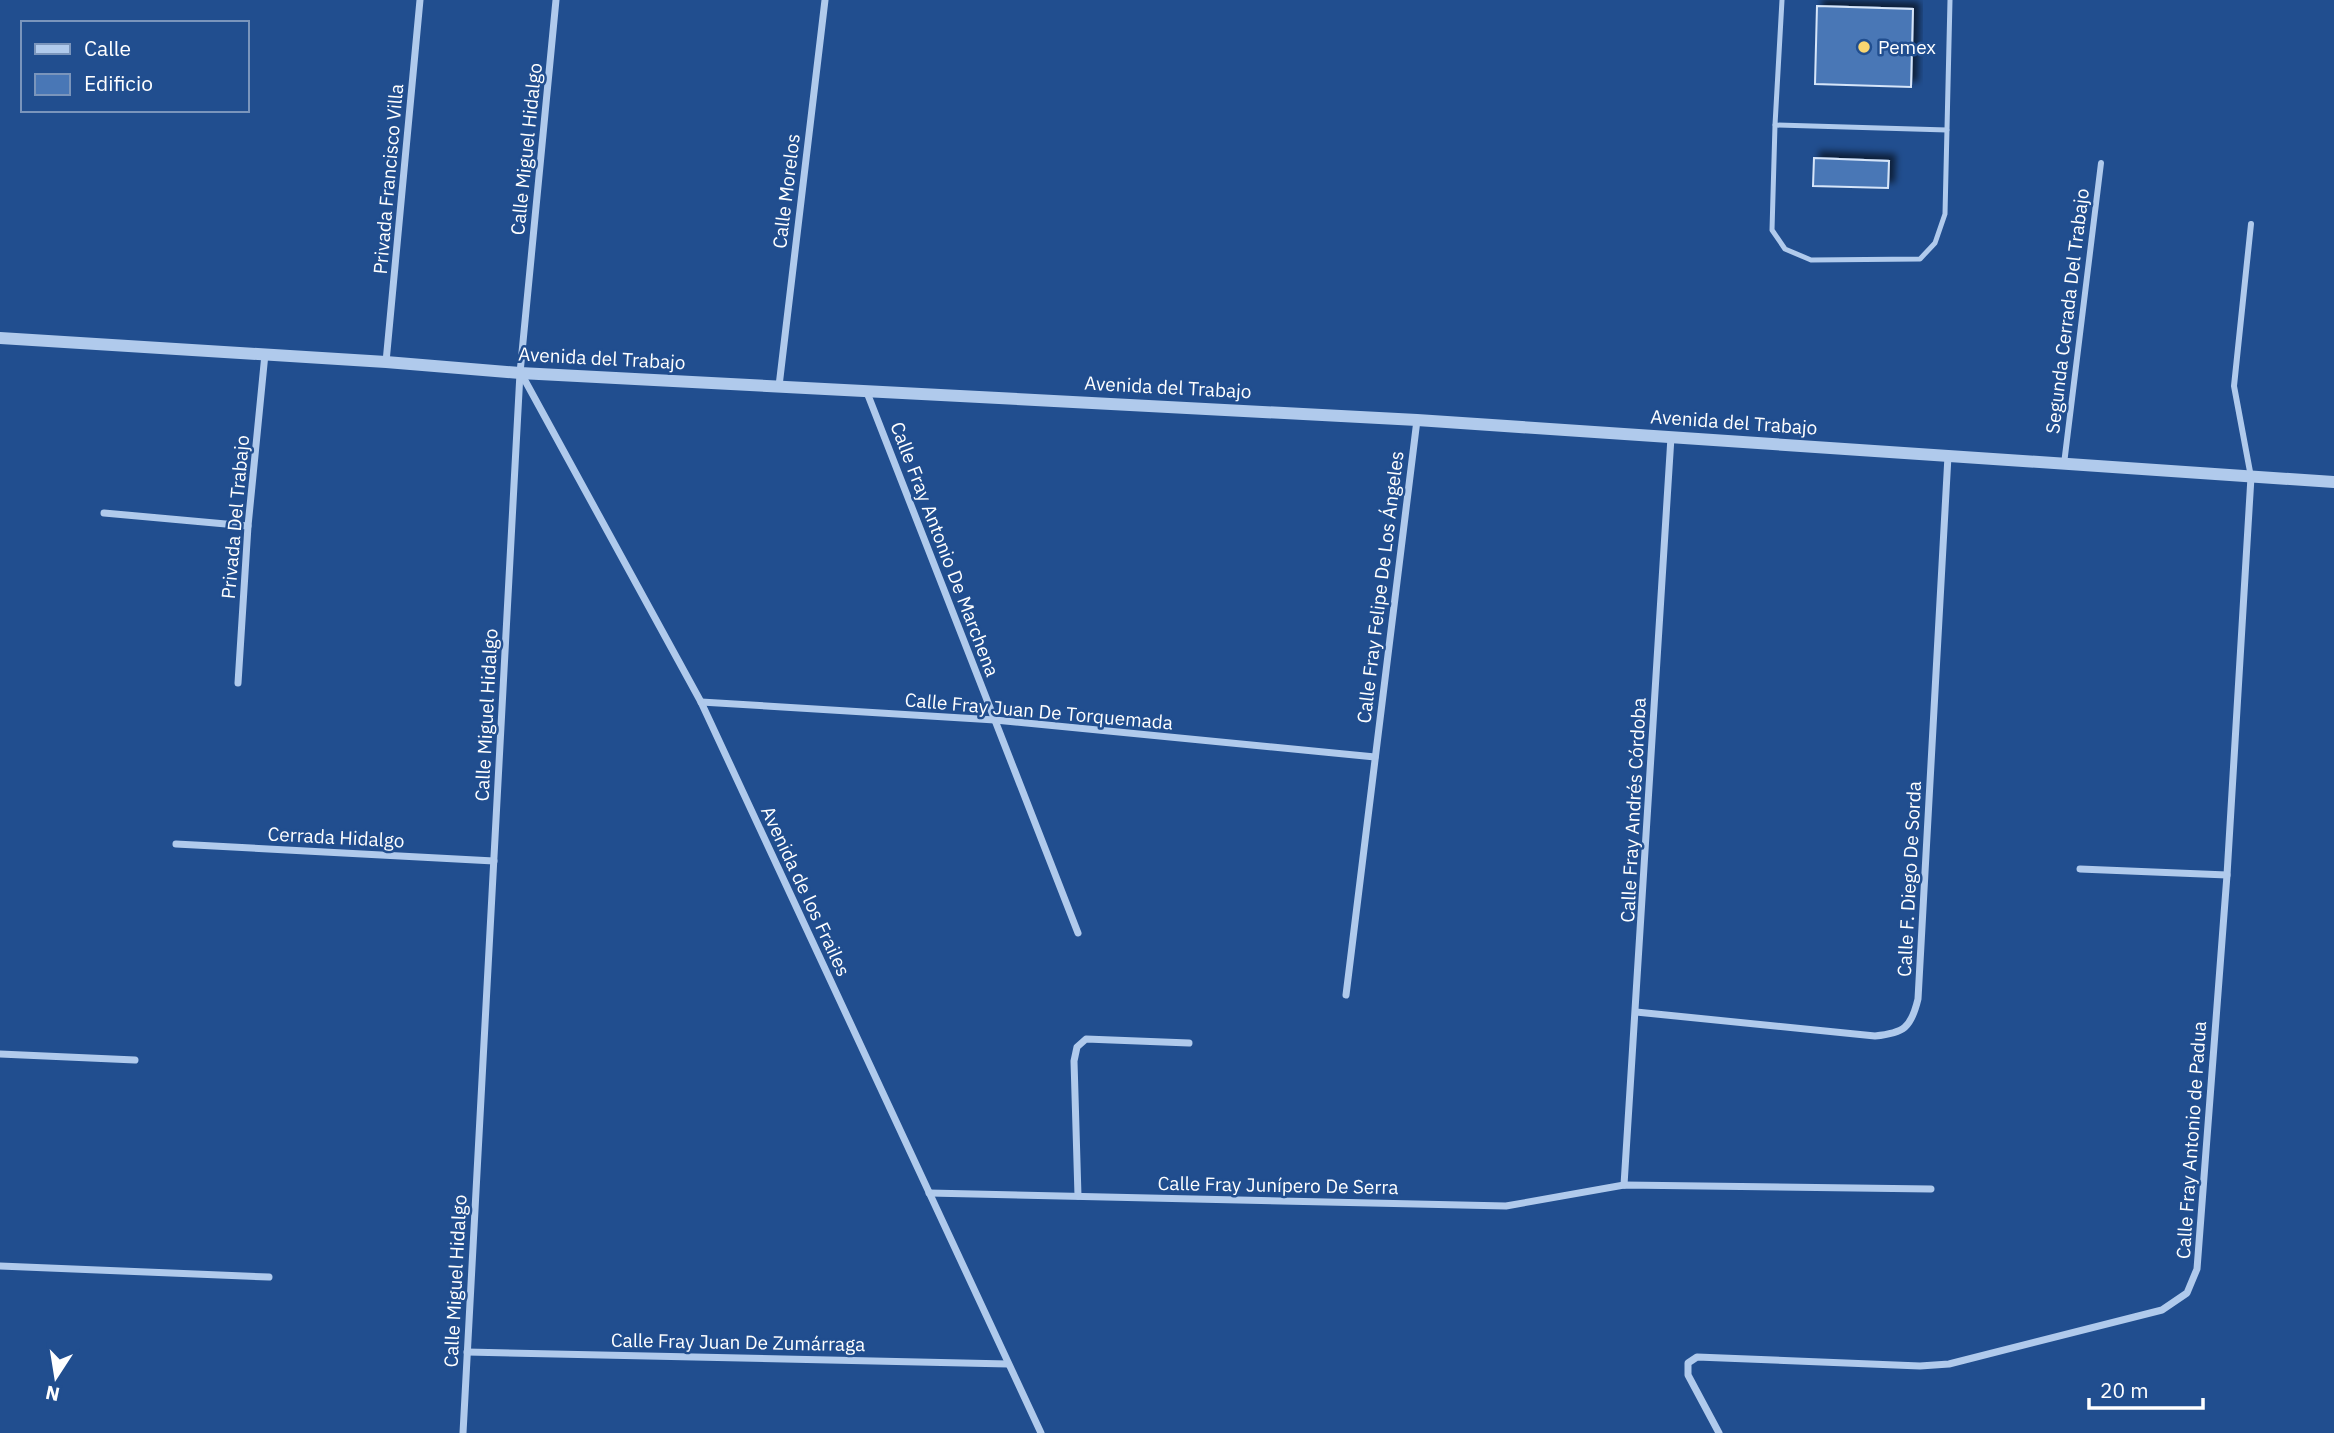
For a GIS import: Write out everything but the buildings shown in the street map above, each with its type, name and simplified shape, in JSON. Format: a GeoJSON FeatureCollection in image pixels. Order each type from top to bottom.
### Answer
{"type":"FeatureCollection","features":[{"type":"Feature","properties":{"kind":"street","name":"Privada Francisco Villa"},"geometry":{"type":"LineString","coordinates":[[386,362],[420,0]]}},
{"type":"Feature","properties":{"kind":"street","name":"Calle Miguel Hidalgo"},"geometry":{"type":"LineString","coordinates":[[463,1433],[520,373],[556,0]]}},
{"type":"Feature","properties":{"kind":"street","name":"Calle Morelos"},"geometry":{"type":"LineString","coordinates":[[779,386],[825,0]]}},
{"type":"Feature","properties":{"kind":"street","name":"Segunda Cerrada Del Trabajo"},"geometry":{"type":"LineString","coordinates":[[2064,464],[2101,163]]}},
{"type":"Feature","properties":{"kind":"street"},"geometry":{"type":"LineString","coordinates":[[2251,223],[2234,386],[2251,477]]}},
{"type":"Feature","properties":{"kind":"street","name":"Avenida del Trabajo"},"geometry":{"type":"LineString","coordinates":[[0,338],[520,373],[1417,420],[2334,482]]}},
{"type":"Feature","properties":{"kind":"street","name":"Privada Del Trabajo"},"geometry":{"type":"LineString","coordinates":[[238,683],[248,526],[265,354]]}},
{"type":"Feature","properties":{"kind":"street","name":"Avenida de los Frailes"},"geometry":{"type":"LineString","coordinates":[[520,373],[701,702],[1041,1433]]}},
{"type":"Feature","properties":{"kind":"street","name":"Calle Fray Antonio De Marchena"},"geometry":{"type":"LineString","coordinates":[[866,390],[1078,933]]}},
{"type":"Feature","properties":{"kind":"street","name":"Calle Fray Felipe De Los Ángeles"},"geometry":{"type":"LineString","coordinates":[[1346,995],[1417,420]]}},
{"type":"Feature","properties":{"kind":"street","name":"Calle Fray Andrés Córdoba"},"geometry":{"type":"LineString","coordinates":[[1624,1185],[1671,437]]}},
{"type":"Feature","properties":{"kind":"street","name":"Calle F. Diego De Sorda"},"geometry":{"type":"LineString","coordinates":[[1636,1012],[1875,1036],[1891,1035],[1907,1028],[1914,1016],[1918,999],[1948,456]]}},
{"type":"Feature","properties":{"kind":"street","name":"Calle Fray Antonio de Padua"},"geometry":{"type":"LineString","coordinates":[[1719,1433],[1688,1375],[1688,1363],[1697,1357],[1920,1366],[1949,1364],[2162,1310],[2187,1293],[2197,1269],[2227,875],[2251,477]]}},
{"type":"Feature","properties":{"kind":"street"},"geometry":{"type":"LineString","coordinates":[[104,513],[248,526]]}},
{"type":"Feature","properties":{"kind":"street","name":"Calle Fray Juan De Torquemada"},"geometry":{"type":"LineString","coordinates":[[701,702],[995,720],[1375,757]]}},
{"type":"Feature","properties":{"kind":"street","name":"Cerrada Hidalgo"},"geometry":{"type":"LineString","coordinates":[[176,844],[494,861]]}},
{"type":"Feature","properties":{"kind":"street"},"geometry":{"type":"LineString","coordinates":[[2080,869],[2227,875]]}},
{"type":"Feature","properties":{"kind":"street"},"geometry":{"type":"LineString","coordinates":[[1078,1196],[1074,1061],[1077,1047],[1086,1040],[1189,1043]]}},
{"type":"Feature","properties":{"kind":"street"},"geometry":{"type":"LineString","coordinates":[[0,1054],[135,1060]]}},
{"type":"Feature","properties":{"kind":"street","name":"Calle Fray Junípero De Serra"},"geometry":{"type":"LineString","coordinates":[[929,1193],[1506,1206],[1624,1185],[1931,1189]]}},
{"type":"Feature","properties":{"kind":"street"},"geometry":{"type":"LineString","coordinates":[[0,1266],[269,1278]]}},
{"type":"Feature","properties":{"kind":"street","name":"Calle Fray Juan De Zumárraga"},"geometry":{"type":"LineString","coordinates":[[467,1352],[1008,1364]]}},
{"type":"Feature","properties":{"kind":"lane"},"geometry":{"type":"LineString","coordinates":[[1782,0],[1772,230],[1784,249],[1811,260],[1920,259],[1936,243],[1945,214],[1950,0]]}},
{"type":"Feature","properties":{"kind":"lane"},"geometry":{"type":"LineString","coordinates":[[1775,125],[1947,130]]}},
{"type":"Feature","properties":{"kind":"place","name":"Pemex"},"geometry":{"type":"Point","coordinates":[1864,47]}}]}
